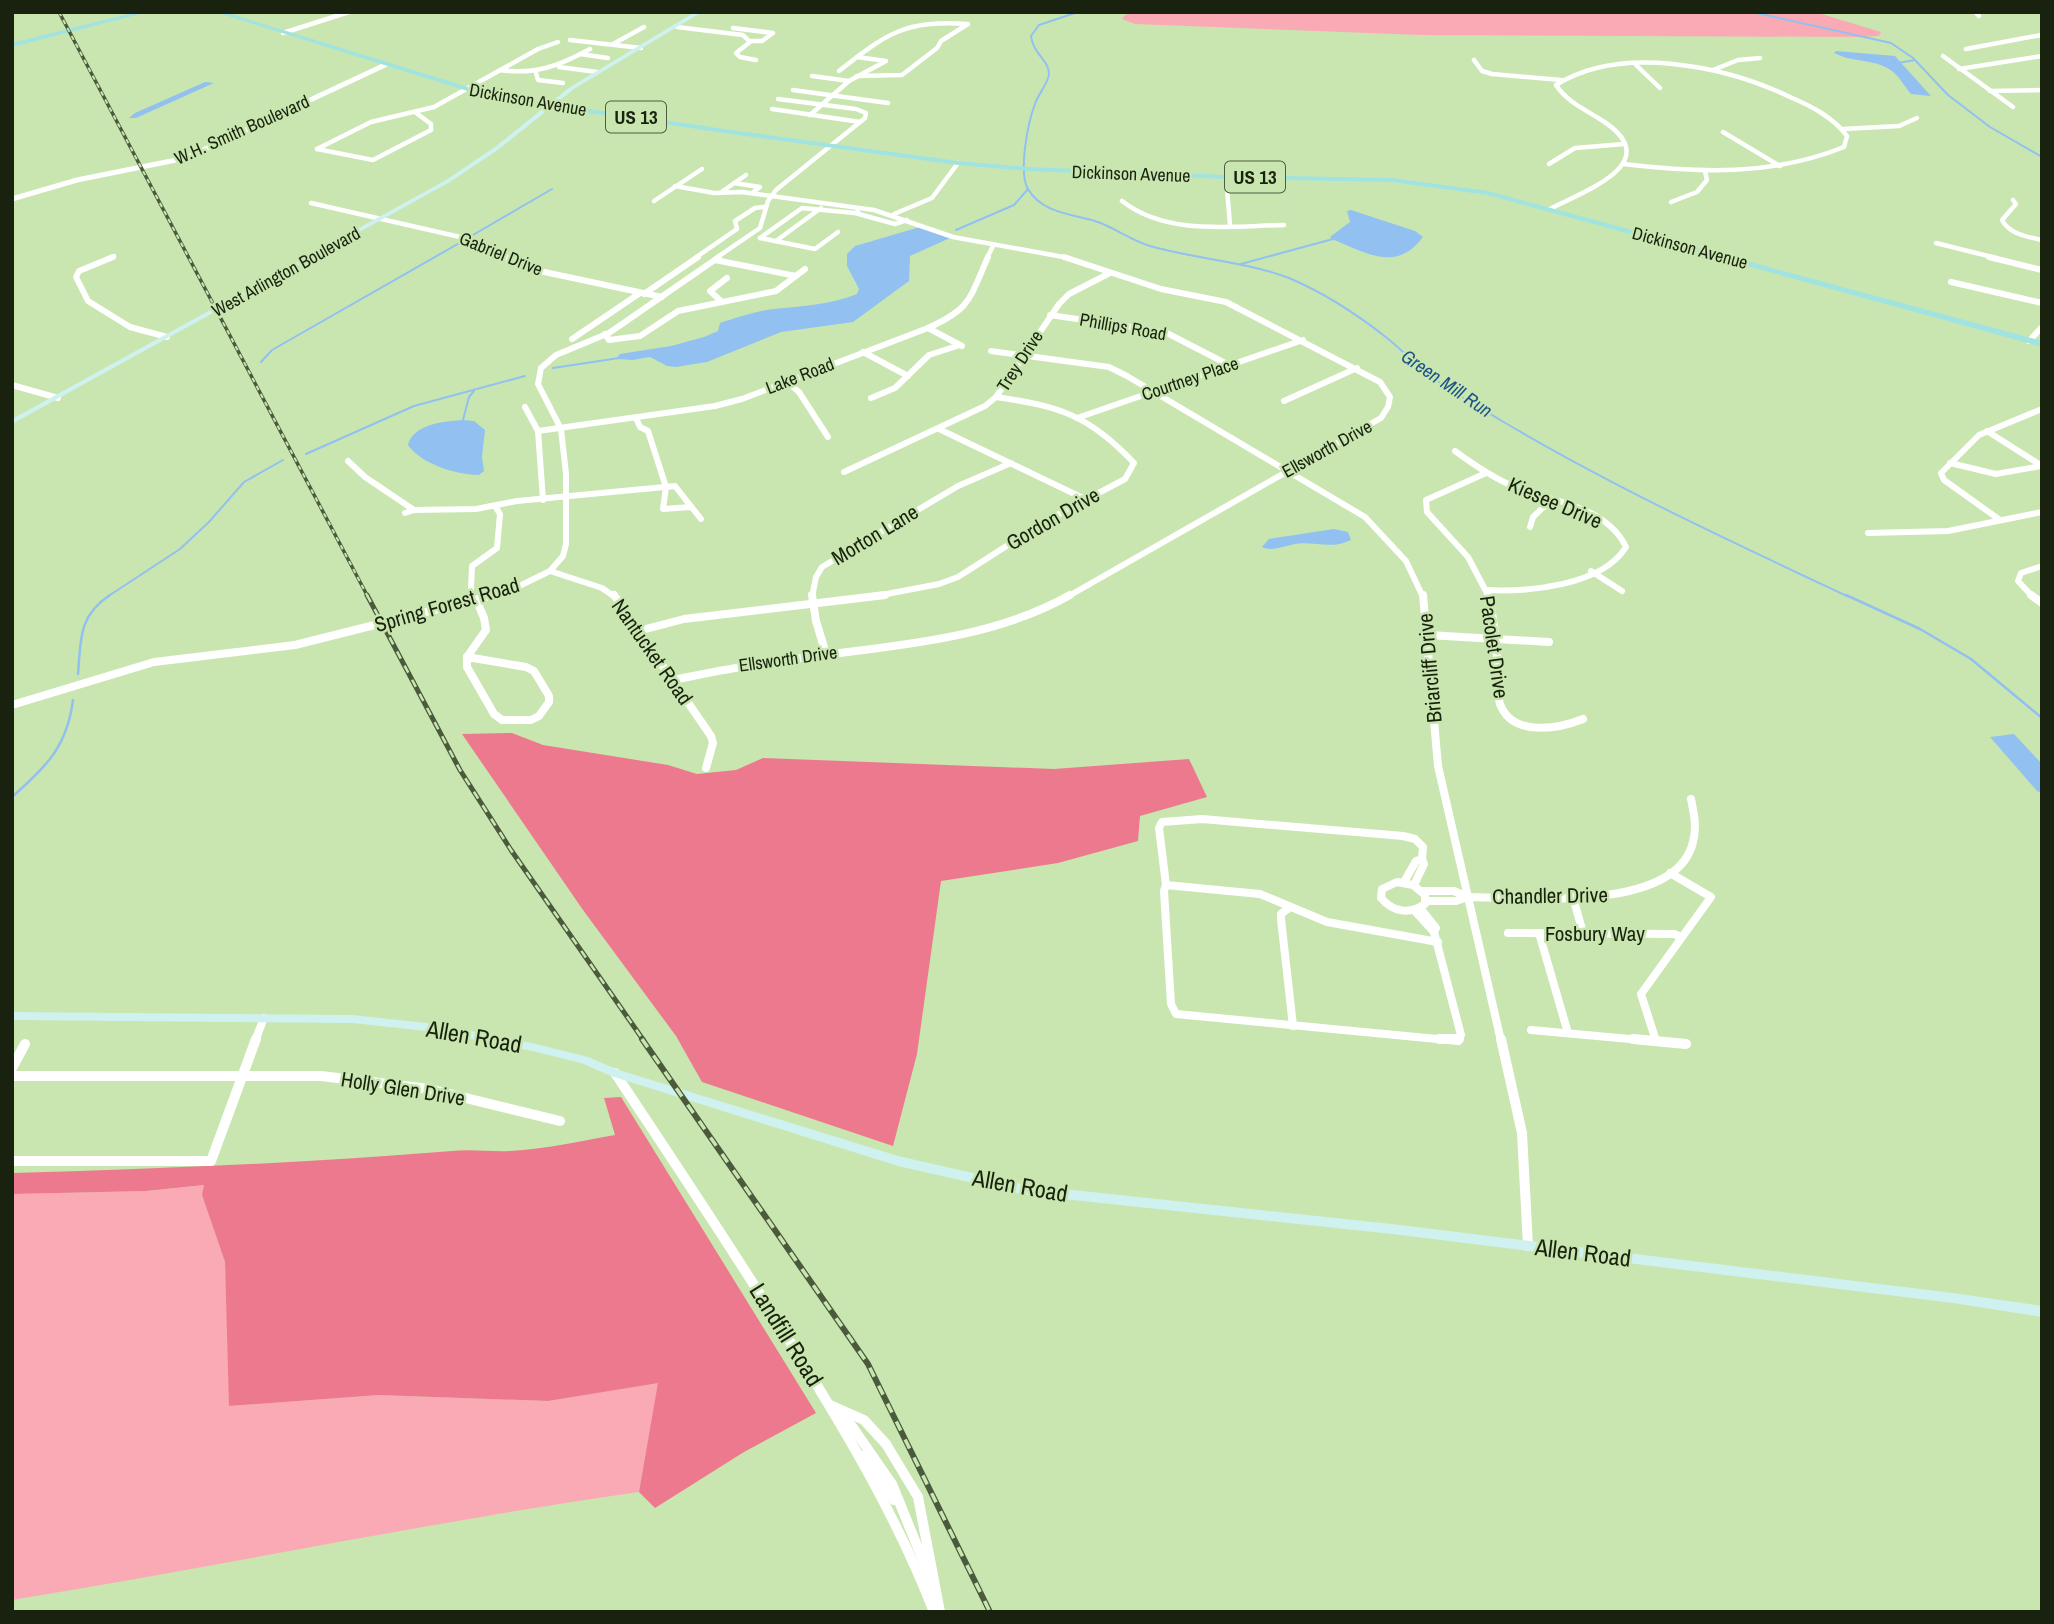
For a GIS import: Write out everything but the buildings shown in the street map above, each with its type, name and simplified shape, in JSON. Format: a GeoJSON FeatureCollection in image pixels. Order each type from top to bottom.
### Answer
{"type":"FeatureCollection","features":[{"type":"Feature","properties":{"kind":"main road"},"geometry":{"type":"LineString","coordinates":[[12,43],[133,12]]}},
{"type":"Feature","properties":{"kind":"main road"},"geometry":{"type":"LineString","coordinates":[[12,43],[145,12]]}},
{"type":"Feature","properties":{"kind":"main road","name":"Dickinson Avenue"},"geometry":{"type":"LineString","coordinates":[[218,12],[465,90],[548,105],[832,146],[957,163],[1068,172],[1392,180],[1488,193],[2042,344]]}},
{"type":"Feature","properties":{"kind":"main road","name":"West Arlington Boulevard"},"geometry":{"type":"LineString","coordinates":[[12,422],[381,220],[471,167],[548,105],[597,72],[699,12]]}},
{"type":"Feature","properties":{"kind":"main road","name":"Allen Road"},"geometry":{"type":"LineString","coordinates":[[12,1016],[353,1019],[435,1028],[584,1060],[615,1073],[898,1161],[1026,1190],[1528,1246],[1952,1298],[2042,1312]]}},
{"type":"Feature","properties":{"kind":"street"},"geometry":{"type":"LineString","coordinates":[[283,33],[349,12]]}},
{"type":"Feature","properties":{"kind":"street"},"geometry":{"type":"LineString","coordinates":[[839,71],[895,29],[945,22],[968,24],[956,33],[946,36],[937,44],[937,48],[902,75],[857,76]]}},
{"type":"Feature","properties":{"kind":"street"},"geometry":{"type":"LineString","coordinates":[[764,32],[774,24]]}},
{"type":"Feature","properties":{"kind":"street"},"geometry":{"type":"LineString","coordinates":[[718,26],[736,31],[749,41]]}},
{"type":"Feature","properties":{"kind":"street"},"geometry":{"type":"LineString","coordinates":[[613,44],[644,27]]}},
{"type":"Feature","properties":{"kind":"street"},"geometry":{"type":"LineString","coordinates":[[677,27],[773,33],[762,41],[749,41],[736,53],[740,57],[755,60]]}},
{"type":"Feature","properties":{"kind":"street"},"geometry":{"type":"LineString","coordinates":[[1966,49],[2041,35],[2042,39]]}},
{"type":"Feature","properties":{"kind":"street"},"geometry":{"type":"LineString","coordinates":[[570,40],[641,48]]}},
{"type":"Feature","properties":{"kind":"street"},"geometry":{"type":"LineString","coordinates":[[415,112],[431,124],[431,130],[373,160],[317,149],[370,122],[434,107],[538,49],[558,42]]}},
{"type":"Feature","properties":{"kind":"street"},"geometry":{"type":"LineString","coordinates":[[500,70],[525,75],[536,73],[559,66],[590,49]]}},
{"type":"Feature","properties":{"kind":"street"},"geometry":{"type":"LineString","coordinates":[[580,54],[608,58]]}},
{"type":"Feature","properties":{"kind":"street"},"geometry":{"type":"LineString","coordinates":[[1959,69],[2042,56]]}},
{"type":"Feature","properties":{"kind":"street"},"geometry":{"type":"LineString","coordinates":[[810,115],[849,81],[886,61],[857,57]]}},
{"type":"Feature","properties":{"kind":"street"},"geometry":{"type":"LineString","coordinates":[[1943,57],[2012,107]]}},
{"type":"Feature","properties":{"kind":"street"},"geometry":{"type":"LineString","coordinates":[[1713,70],[1738,60],[1760,58]]}},
{"type":"Feature","properties":{"kind":"street"},"geometry":{"type":"LineString","coordinates":[[1474,60],[1482,71],[1492,74],[1561,80],[1595,69],[1636,65],[1683,65],[1713,70],[1785,94],[1835,121],[1847,136],[1844,148],[1822,157],[1780,166],[1705,171],[1624,164]]}},
{"type":"Feature","properties":{"kind":"street","name":"W.H. Smith Boulevard"},"geometry":{"type":"LineString","coordinates":[[12,199],[77,180],[186,158],[384,65]]}},
{"type":"Feature","properties":{"kind":"street"},"geometry":{"type":"LineString","coordinates":[[1636,65],[1660,88]]}},
{"type":"Feature","properties":{"kind":"street"},"geometry":{"type":"LineString","coordinates":[[559,66],[597,72]]}},
{"type":"Feature","properties":{"kind":"street"},"geometry":{"type":"LineString","coordinates":[[536,73],[538,80],[563,83]]}},
{"type":"Feature","properties":{"kind":"street"},"geometry":{"type":"LineString","coordinates":[[812,76],[849,81]]}},
{"type":"Feature","properties":{"kind":"street"},"geometry":{"type":"LineString","coordinates":[[1550,209],[1616,175],[1624,164],[1624,144],[1619,134],[1601,118],[1560,94],[1556,85],[1561,80]]}},
{"type":"Feature","properties":{"kind":"street"},"geometry":{"type":"LineString","coordinates":[[793,90],[888,103]]}},
{"type":"Feature","properties":{"kind":"street"},"geometry":{"type":"LineString","coordinates":[[1990,91],[2042,90]]}},
{"type":"Feature","properties":{"kind":"street"},"geometry":{"type":"LineString","coordinates":[[550,571],[563,556],[566,544],[566,474],[561,429],[538,384],[541,368],[556,355],[624,323],[760,228],[765,218],[764,207],[771,196],[860,122],[866,113],[778,99]]}},
{"type":"Feature","properties":{"kind":"street"},"geometry":{"type":"LineString","coordinates":[[772,109],[860,122]]}},
{"type":"Feature","properties":{"kind":"street"},"geometry":{"type":"LineString","coordinates":[[1843,130],[1899,126],[1917,118]]}},
{"type":"Feature","properties":{"kind":"street"},"geometry":{"type":"LineString","coordinates":[[1723,132],[1780,166]]}},
{"type":"Feature","properties":{"kind":"street"},"geometry":{"type":"LineString","coordinates":[[1549,164],[1564,151],[1573,148],[1624,144]]}},
{"type":"Feature","properties":{"kind":"street"},"geometry":{"type":"LineString","coordinates":[[893,215],[932,198],[957,163]]}},
{"type":"Feature","properties":{"kind":"street"},"geometry":{"type":"LineString","coordinates":[[654,201],[702,169]]}},
{"type":"Feature","properties":{"kind":"street"},"geometry":{"type":"LineString","coordinates":[[1671,202],[1694,195],[1703,189],[1707,180],[1705,171]]}},
{"type":"Feature","properties":{"kind":"street"},"geometry":{"type":"LineString","coordinates":[[720,193],[746,175]]}},
{"type":"Feature","properties":{"kind":"street"},"geometry":{"type":"LineString","coordinates":[[1226,177],[1230,225]]}},
{"type":"Feature","properties":{"kind":"street"},"geometry":{"type":"LineString","coordinates":[[675,186],[720,193],[752,193],[760,187],[734,183]]}},
{"type":"Feature","properties":{"kind":"street","name":"Ellsworth Drive"},"geometry":{"type":"LineString","coordinates":[[673,680],[734,666],[957,637],[1036,613],[1381,418],[1388,407],[1390,397],[1380,382],[1357,368],[1226,302],[1161,289],[1056,254],[993,246],[953,237],[893,215],[752,193]]}},
{"type":"Feature","properties":{"kind":"street"},"geometry":{"type":"LineString","coordinates":[[2012,200],[2016,204],[2002,220],[2005,226],[2021,235],[2042,240]]}},
{"type":"Feature","properties":{"kind":"street"},"geometry":{"type":"LineString","coordinates":[[1122,201],[1149,218],[1171,223],[1284,225]]}},
{"type":"Feature","properties":{"kind":"street","name":"Gabriel Drive"},"geometry":{"type":"LineString","coordinates":[[308,204],[473,240],[535,270],[662,297]]}},
{"type":"Feature","properties":{"kind":"street"},"geometry":{"type":"LineString","coordinates":[[776,241],[827,204]]}},
{"type":"Feature","properties":{"kind":"street"},"geometry":{"type":"LineString","coordinates":[[572,339],[737,229],[735,221],[755,208],[764,207]]}},
{"type":"Feature","properties":{"kind":"street"},"geometry":{"type":"LineString","coordinates":[[760,238],[802,208],[858,211],[895,224],[907,220]]}},
{"type":"Feature","properties":{"kind":"street"},"geometry":{"type":"LineString","coordinates":[[749,236],[815,249],[838,232]]}},
{"type":"Feature","properties":{"kind":"street"},"geometry":{"type":"LineString","coordinates":[[1936,243],[2042,270]]}},
{"type":"Feature","properties":{"kind":"street","name":"Lake Road"},"geometry":{"type":"LineString","coordinates":[[538,432],[715,406],[928,328],[954,316],[967,304],[993,246]]}},
{"type":"Feature","properties":{"kind":"street"},"geometry":{"type":"LineString","coordinates":[[710,247],[727,251]]}},
{"type":"Feature","properties":{"kind":"street"},"geometry":{"type":"LineString","coordinates":[[114,256],[79,271],[76,277],[83,296],[130,327],[167,337]]}},
{"type":"Feature","properties":{"kind":"street"},"geometry":{"type":"LineString","coordinates":[[715,260],[796,276]]}},
{"type":"Feature","properties":{"kind":"street"},"geometry":{"type":"LineString","coordinates":[[605,334],[609,340],[640,335],[673,313],[772,292],[805,269]]}},
{"type":"Feature","properties":{"kind":"street","name":"Trey Drive"},"geometry":{"type":"LineString","coordinates":[[844,472],[985,406],[996,397],[1050,315],[1069,294],[1110,273]]}},
{"type":"Feature","properties":{"kind":"street"},"geometry":{"type":"LineString","coordinates":[[722,302],[710,290],[727,278]]}},
{"type":"Feature","properties":{"kind":"street"},"geometry":{"type":"LineString","coordinates":[[1951,282],[2042,303]]}},
{"type":"Feature","properties":{"kind":"street","name":"Phillips Road"},"geometry":{"type":"LineString","coordinates":[[1050,315],[1165,332],[1231,366]]}},
{"type":"Feature","properties":{"kind":"street"},"geometry":{"type":"LineString","coordinates":[[603,318],[624,323]]}},
{"type":"Feature","properties":{"kind":"street"},"geometry":{"type":"LineString","coordinates":[[2029,341],[2042,327]]}},
{"type":"Feature","properties":{"kind":"street"},"geometry":{"type":"LineString","coordinates":[[871,398],[895,388],[929,355],[962,346],[928,328]]}},
{"type":"Feature","properties":{"kind":"street","name":"Courtney Place"},"geometry":{"type":"LineString","coordinates":[[1077,418],[1303,340]]}},
{"type":"Feature","properties":{"kind":"street","name":"Briarcliff Drive"},"geometry":{"type":"LineString","coordinates":[[991,351],[1109,367],[1155,391],[1365,517],[1399,548],[1414,570],[1423,593],[1438,766],[1522,1133],[1528,1246]]}},
{"type":"Feature","properties":{"kind":"street"},"geometry":{"type":"LineString","coordinates":[[863,352],[908,376]]}},
{"type":"Feature","properties":{"kind":"street"},"geometry":{"type":"LineString","coordinates":[[1284,401],[1357,368]]}},
{"type":"Feature","properties":{"kind":"street"},"geometry":{"type":"LineString","coordinates":[[786,382],[799,392],[828,437]]}},
{"type":"Feature","properties":{"kind":"street"},"geometry":{"type":"LineString","coordinates":[[12,384],[58,398]]}},
{"type":"Feature","properties":{"kind":"street","name":"Gordon Drive"},"geometry":{"type":"LineString","coordinates":[[638,631],[684,620],[911,590],[958,577],[1017,537],[1125,479],[1134,463],[1121,447],[1077,418],[1053,406],[996,397]]}},
{"type":"Feature","properties":{"kind":"street"},"geometry":{"type":"LineString","coordinates":[[525,407],[538,432],[542,500]]}},
{"type":"Feature","properties":{"kind":"street"},"geometry":{"type":"LineString","coordinates":[[2000,520],[1944,480],[1941,473],[1974,438],[2042,409]]}},
{"type":"Feature","properties":{"kind":"street"},"geometry":{"type":"LineString","coordinates":[[2032,413],[2042,417]]}},
{"type":"Feature","properties":{"kind":"street"},"geometry":{"type":"LineString","coordinates":[[636,418],[640,427],[648,430],[666,487],[663,509],[691,507]]}},
{"type":"Feature","properties":{"kind":"street"},"geometry":{"type":"LineString","coordinates":[[939,429],[1085,499]]}},
{"type":"Feature","properties":{"kind":"street"},"geometry":{"type":"LineString","coordinates":[[1987,431],[2041,466]]}},
{"type":"Feature","properties":{"kind":"street","name":"Kiesee Drive"},"geometry":{"type":"LineString","coordinates":[[1455,451],[1486,473],[1550,501],[1597,516],[1624,540],[1624,555],[1591,571],[1541,589],[1487,590]]}},
{"type":"Feature","properties":{"kind":"street"},"geometry":{"type":"LineString","coordinates":[[348,461],[365,477],[414,510]]}},
{"type":"Feature","properties":{"kind":"street","name":"Morton Lane"},"geometry":{"type":"LineString","coordinates":[[826,654],[813,604],[811,586],[814,577],[835,558],[958,486],[1011,463]]}},
{"type":"Feature","properties":{"kind":"street"},"geometry":{"type":"LineString","coordinates":[[1950,463],[1996,474],[2041,466]]}},
{"type":"Feature","properties":{"kind":"street","name":"Pacolet Drive"},"geometry":{"type":"LineString","coordinates":[[1486,473],[1434,495],[1426,500],[1425,507],[1468,556],[1487,590],[1495,639],[1500,706],[1508,715],[1534,727],[1555,729],[1583,719]]}},
{"type":"Feature","properties":{"kind":"street"},"geometry":{"type":"LineString","coordinates":[[405,513],[414,510],[476,509],[675,486],[701,519]]}},
{"type":"Feature","properties":{"kind":"street"},"geometry":{"type":"LineString","coordinates":[[1530,527],[1533,517],[1550,501]]}},
{"type":"Feature","properties":{"kind":"street"},"geometry":{"type":"LineString","coordinates":[[471,589],[472,566],[496,548],[500,514],[495,506]]}},
{"type":"Feature","properties":{"kind":"street"},"geometry":{"type":"LineString","coordinates":[[1868,533],[1925,533],[2042,512]]}},
{"type":"Feature","properties":{"kind":"street"},"geometry":{"type":"LineString","coordinates":[[2042,566],[2021,573],[2018,581],[2023,589],[2042,603]]}},
{"type":"Feature","properties":{"kind":"street","name":"Spring Forest Road"},"geometry":{"type":"LineString","coordinates":[[12,705],[154,663],[295,645],[476,600],[509,591],[550,571]]}},
{"type":"Feature","properties":{"kind":"street","name":"Nantucket Road"},"geometry":{"type":"LineString","coordinates":[[550,571],[602,588],[614,595],[711,736],[713,743],[706,768]]}},
{"type":"Feature","properties":{"kind":"street"},"geometry":{"type":"LineString","coordinates":[[1591,571],[1622,591]]}},
{"type":"Feature","properties":{"kind":"street"},"geometry":{"type":"LineString","coordinates":[[467,657],[526,667],[534,671],[549,696],[549,702],[539,716],[531,720],[502,720],[494,714],[467,667],[467,657],[487,631],[488,622],[476,600]]}},
{"type":"Feature","properties":{"kind":"street"},"geometry":{"type":"LineString","coordinates":[[1428,635],[1549,642]]}},
{"type":"Feature","properties":{"kind":"street","name":"Chandler Drive"},"geometry":{"type":"LineString","coordinates":[[1421,903],[1456,901],[1467,897],[1573,897],[1628,893],[1652,884],[1685,861],[1696,840],[1696,816],[1690,799]]}},
{"type":"Feature","properties":{"kind":"street"},"geometry":{"type":"LineString","coordinates":[[1188,819],[1415,839],[1423,847],[1424,864],[1414,885],[1429,929],[1434,932],[1438,943],[1461,1035],[1458,1041],[1183,1015],[1172,1010],[1164,891],[1166,885],[1159,828],[1162,822],[1188,819]]}},
{"type":"Feature","properties":{"kind":"street"},"geometry":{"type":"LineString","coordinates":[[1404,882],[1416,861],[1422,859]]}},
{"type":"Feature","properties":{"kind":"street"},"geometry":{"type":"LineString","coordinates":[[1656,1041],[1641,994],[1711,897],[1670,873]]}},
{"type":"Feature","properties":{"kind":"street"},"geometry":{"type":"LineString","coordinates":[[1414,885],[1404,882],[1385,886],[1381,898],[1394,909],[1421,903]]}},
{"type":"Feature","properties":{"kind":"street"},"geometry":{"type":"LineString","coordinates":[[1166,885],[1260,894],[1327,922],[1438,943]]}},
{"type":"Feature","properties":{"kind":"street"},"geometry":{"type":"LineString","coordinates":[[1573,897],[1583,933]]}},
{"type":"Feature","properties":{"kind":"street"},"geometry":{"type":"LineString","coordinates":[[1290,906],[1281,914],[1281,919],[1293,1026]]}},
{"type":"Feature","properties":{"kind":"street","name":"Fosbury Way"},"geometry":{"type":"LineString","coordinates":[[1508,933],[1674,934],[1681,937]]}},
{"type":"Feature","properties":{"kind":"street"},"geometry":{"type":"LineString","coordinates":[[1539,933],[1568,1033]]}},
{"type":"Feature","properties":{"kind":"street"},"geometry":{"type":"LineString","coordinates":[[12,1161],[211,1161],[264,1018]]}},
{"type":"Feature","properties":{"kind":"street"},"geometry":{"type":"LineString","coordinates":[[1531,1030],[1686,1044]]}},
{"type":"Feature","properties":{"kind":"street"},"geometry":{"type":"LineString","coordinates":[[12,1068],[25,1044]]}},
{"type":"Feature","properties":{"kind":"street","name":"Landfill Road"},"geometry":{"type":"LineString","coordinates":[[615,1073],[835,1407],[921,1577],[934,1612]]}},
{"type":"Feature","properties":{"kind":"street","name":"Holly Glen Drive"},"geometry":{"type":"LineString","coordinates":[[12,1076],[321,1076],[429,1089],[560,1121]]}},
{"type":"Feature","properties":{"kind":"street"},"geometry":{"type":"LineString","coordinates":[[835,1407],[892,1484],[938,1598]]}},
{"type":"Feature","properties":{"kind":"street"},"geometry":{"type":"LineString","coordinates":[[835,1407],[864,1420],[886,1444],[918,1497],[940,1612]]}},
{"type":"Feature","properties":{"kind":"shaded area"},"geometry":{"type":"Polygon","coordinates":[[[1133,12],[1815,12],[1881,32],[1879,36],[1861,37],[1421,35],[1135,24],[1122,19],[1133,12]]]}},
{"type":"Feature","properties":{"kind":"shaded area"},"geometry":{"type":"Polygon","coordinates":[[[512,733],[543,745],[668,765],[697,774],[736,770],[763,758],[1054,769],[1189,759],[1207,797],[1140,816],[1138,841],[1058,863],[941,881],[917,1054],[893,1146],[702,1082],[676,1036],[583,910],[462,734],[512,733]]]}},
{"type":"Feature","properties":{"kind":"shaded area"},"geometry":{"type":"Polygon","coordinates":[[[621,1097],[816,1413],[744,1452],[655,1508],[639,1492],[658,1383],[548,1401],[379,1395],[229,1406],[225,1262],[202,1195],[204,1185],[146,1191],[12,1194],[12,1173],[232,1165],[459,1150],[510,1151],[550,1147],[615,1135],[604,1098],[621,1097]]]}},
{"type":"Feature","properties":{"kind":"shaded area"},"geometry":{"type":"Polygon","coordinates":[[[205,1185],[202,1195],[225,1262],[230,1406],[379,1395],[548,1401],[659,1382],[639,1492],[12,1600],[12,1194],[147,1191],[205,1185]]]}},
{"type":"Feature","properties":{"kind":"water"},"geometry":{"type":"Polygon","coordinates":[[[1834,53],[1895,56],[1931,96],[1911,94],[1899,77],[1889,69],[1841,56],[1834,53]]]}},
{"type":"Feature","properties":{"kind":"water"},"geometry":{"type":"Polygon","coordinates":[[[205,82],[214,83],[136,118],[129,118],[135,113],[205,82]]]}},
{"type":"Feature","properties":{"kind":"water"},"geometry":{"type":"Polygon","coordinates":[[[1347,211],[1415,231],[1423,237],[1413,248],[1392,257],[1380,257],[1357,250],[1330,237],[1350,222],[1347,211]]]}},
{"type":"Feature","properties":{"kind":"water"},"geometry":{"type":"Polygon","coordinates":[[[920,227],[950,238],[910,256],[909,281],[853,322],[781,332],[707,362],[676,367],[667,366],[650,357],[616,359],[620,354],[671,346],[704,337],[718,331],[720,323],[753,313],[826,303],[857,294],[859,289],[847,266],[847,254],[855,246],[920,227]]]}},
{"type":"Feature","properties":{"kind":"water"},"geometry":{"type":"Polygon","coordinates":[[[463,420],[474,421],[485,430],[482,457],[484,471],[479,475],[460,473],[430,463],[408,445],[416,432],[423,428],[463,420]]]}},
{"type":"Feature","properties":{"kind":"water"},"geometry":{"type":"Polygon","coordinates":[[[1334,529],[1348,532],[1351,540],[1330,545],[1302,543],[1274,549],[1262,547],[1269,539],[1334,529]]]}},
{"type":"Feature","properties":{"kind":"water"},"geometry":{"type":"Polygon","coordinates":[[[2014,734],[2042,764],[2042,791],[2038,792],[1990,737],[2014,734]]]}},
{"type":"Feature","properties":{"kind":"waterway","name":"Green Mill Run"},"geometry":{"type":"LineString","coordinates":[[1028,189],[1024,171],[1027,134],[1036,100],[1049,74],[1031,36],[1039,25],[1078,12]]}},
{"type":"Feature","properties":{"kind":"waterway"},"geometry":{"type":"LineString","coordinates":[[1752,12],[1891,43],[1915,60]]}},
{"type":"Feature","properties":{"kind":"waterway"},"geometry":{"type":"LineString","coordinates":[[1898,63],[1915,60]]}},
{"type":"Feature","properties":{"kind":"waterway"},"geometry":{"type":"LineString","coordinates":[[1915,60],[1948,95],[1990,127],[2042,157]]}},
{"type":"Feature","properties":{"kind":"waterway"},"geometry":{"type":"LineString","coordinates":[[473,235],[552,189]]}},
{"type":"Feature","properties":{"kind":"waterway"},"geometry":{"type":"LineString","coordinates":[[956,230],[1014,205],[1028,189]]}},
{"type":"Feature","properties":{"kind":"waterway","name":"Green Mill Run"},"geometry":{"type":"LineString","coordinates":[[1028,189],[1049,208],[1095,221],[1150,246],[1255,268],[1289,278],[1327,297],[1364,321],[1445,387],[1544,445],[1673,513],[1849,597]]}},
{"type":"Feature","properties":{"kind":"waterway"},"geometry":{"type":"LineString","coordinates":[[261,362],[272,350],[470,237]]}},
{"type":"Feature","properties":{"kind":"waterway"},"geometry":{"type":"LineString","coordinates":[[1241,264],[1333,239]]}},
{"type":"Feature","properties":{"kind":"waterway"},"geometry":{"type":"LineString","coordinates":[[553,368],[619,358]]}},
{"type":"Feature","properties":{"kind":"waterway"},"geometry":{"type":"LineString","coordinates":[[306,454],[414,406],[525,376]]}},
{"type":"Feature","properties":{"kind":"waterway"},"geometry":{"type":"LineString","coordinates":[[463,420],[469,397],[474,391]]}},
{"type":"Feature","properties":{"kind":"waterway"},"geometry":{"type":"LineString","coordinates":[[110,595],[180,549],[209,522],[244,482],[283,460]]}},
{"type":"Feature","properties":{"kind":"waterway"},"geometry":{"type":"LineString","coordinates":[[78,674],[81,640],[87,620],[92,611],[110,595]]}},
{"type":"Feature","properties":{"kind":"waterway","name":"Green Mill Run"},"geometry":{"type":"LineString","coordinates":[[1846,595],[1920,629],[1971,659],[2042,718]]}},
{"type":"Feature","properties":{"kind":"waterway"},"geometry":{"type":"LineString","coordinates":[[12,797],[53,755],[66,731],[73,700]]}},
{"type":"Feature","properties":{"kind":"railway"},"geometry":{"type":"LineString","coordinates":[[59,12],[368,597]]}},
{"type":"Feature","properties":{"kind":"railway"},"geometry":{"type":"LineString","coordinates":[[367,595],[460,770],[511,850],[644,1041]]}},
{"type":"Feature","properties":{"kind":"railway"},"geometry":{"type":"LineString","coordinates":[[642,1039],[868,1364],[990,1612]]}}]}
